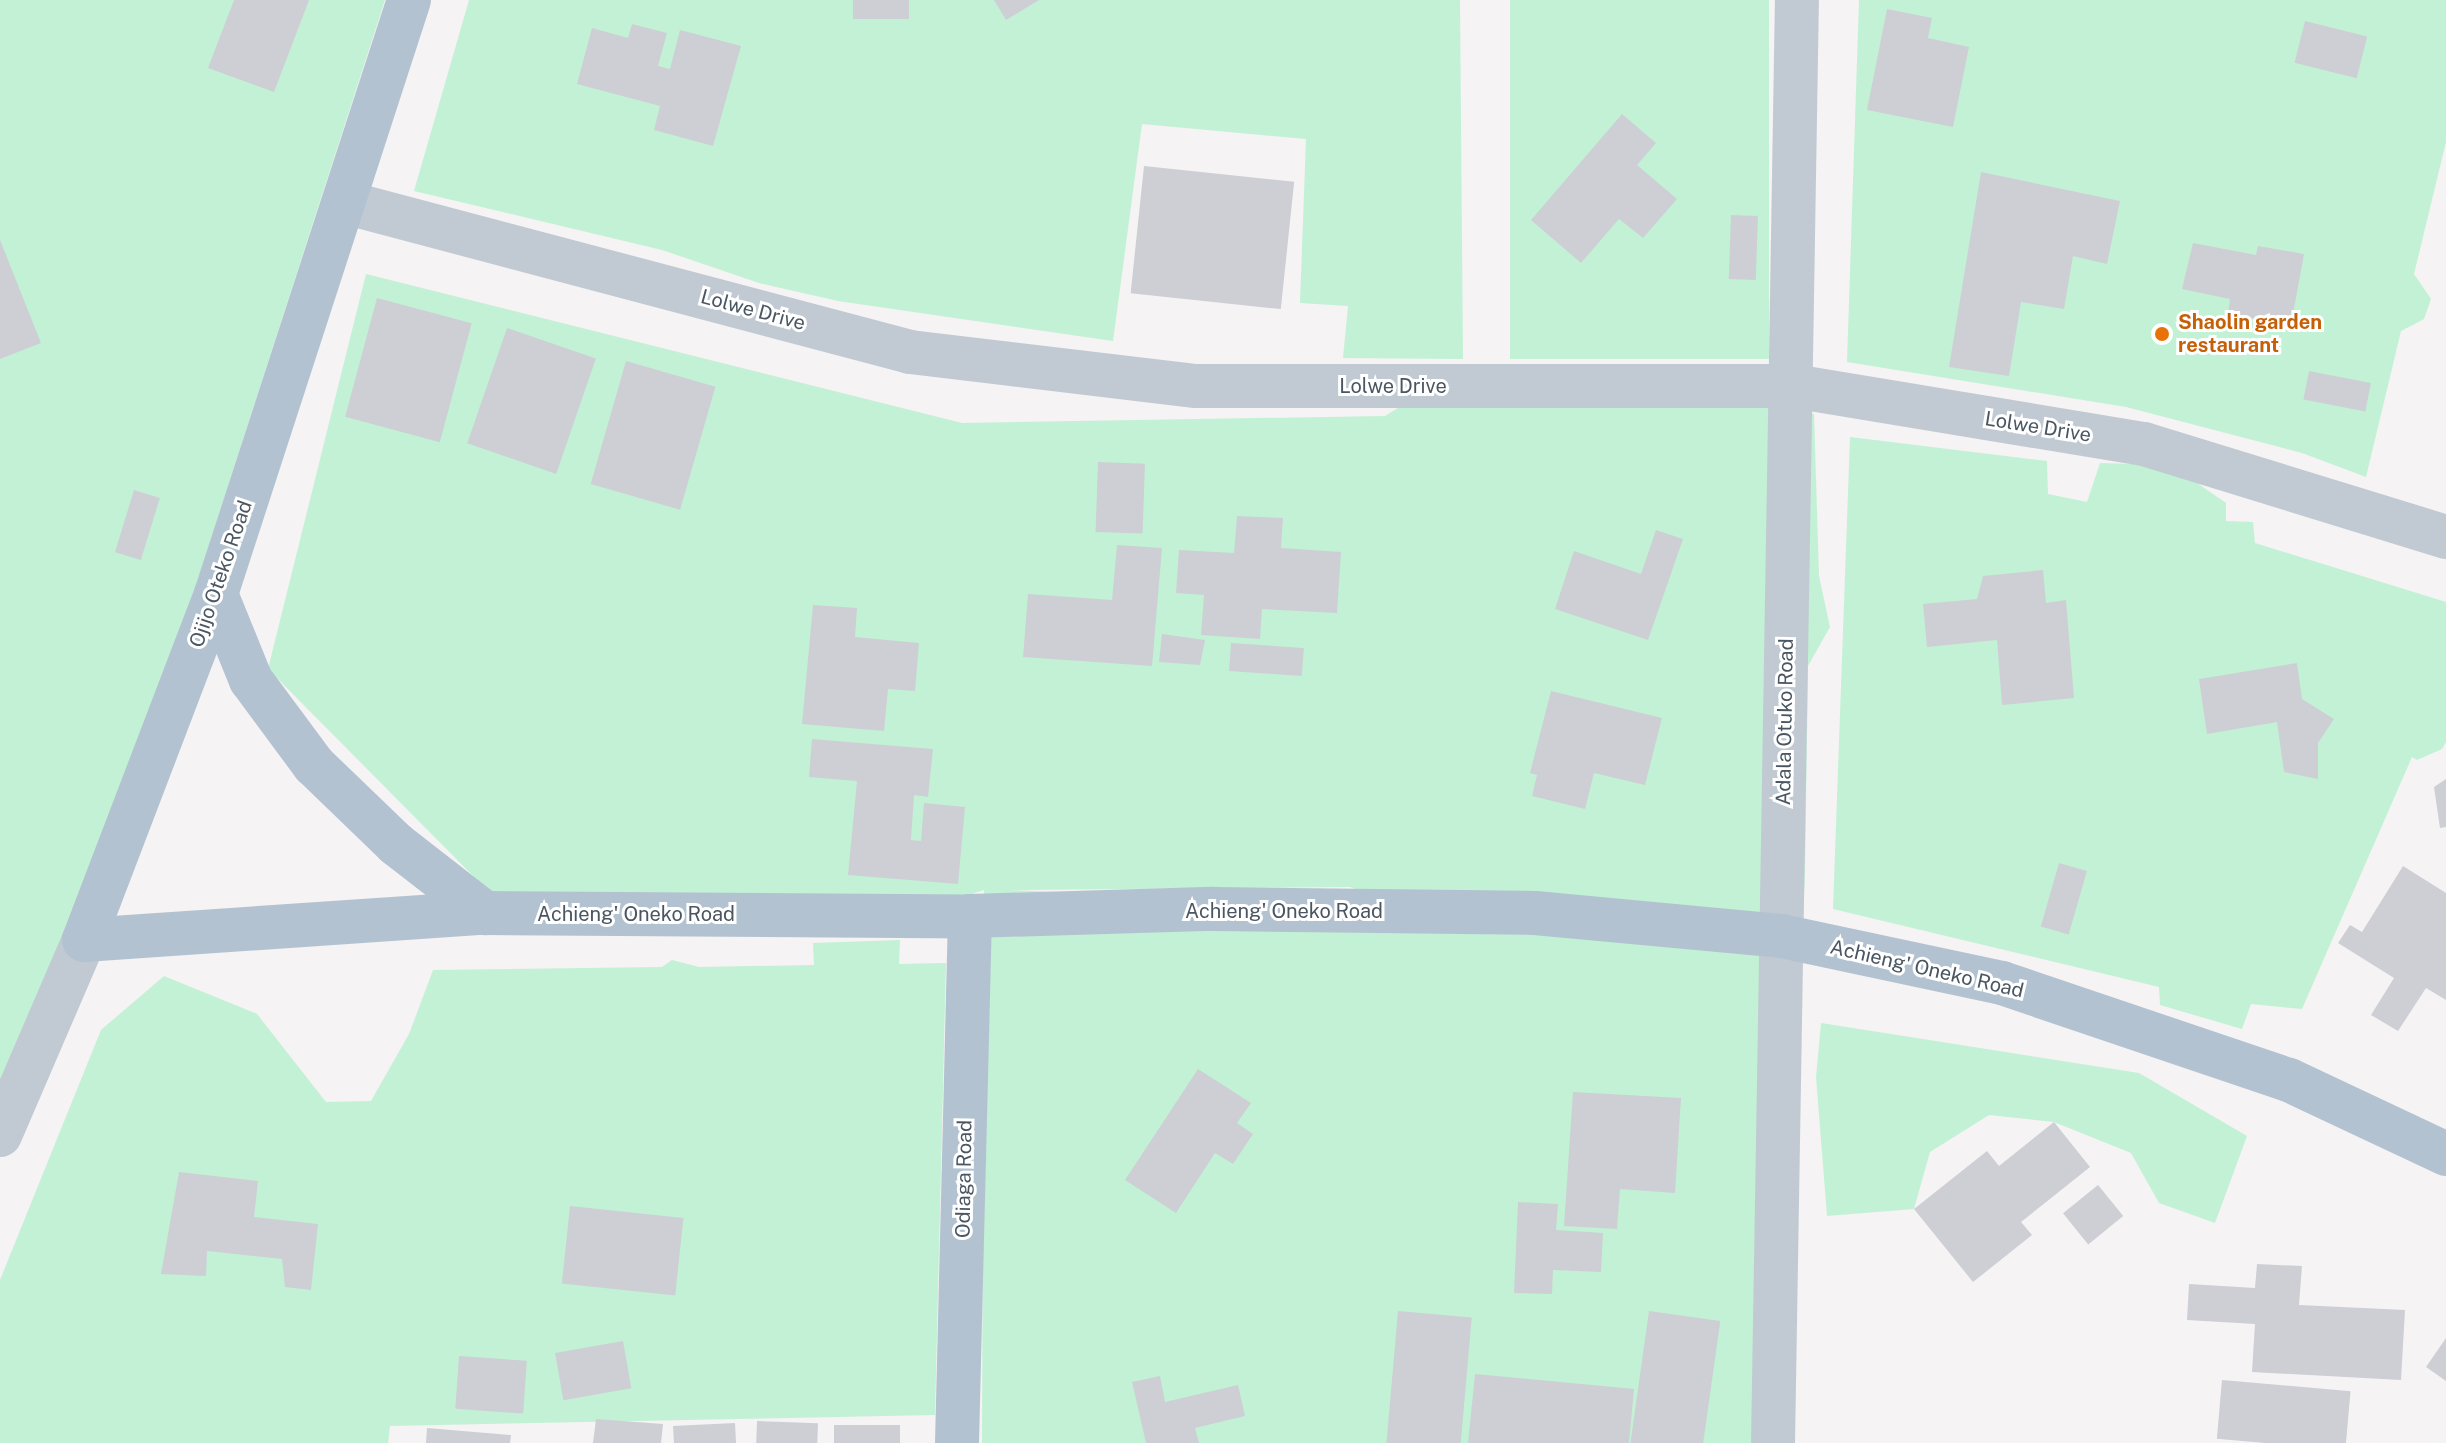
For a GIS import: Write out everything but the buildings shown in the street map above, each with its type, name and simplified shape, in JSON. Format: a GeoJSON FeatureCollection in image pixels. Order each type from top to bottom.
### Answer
{"type":"FeatureCollection","features":[{"type":"Feature","properties":{"kind":"main road","name":"Ojijo Oteko Road"},"geometry":{"type":"LineString","coordinates":[[84,940],[216,594],[409,0]]}},
{"type":"Feature","properties":{"kind":"main road"},"geometry":{"type":"LineString","coordinates":[[216,594],[251,680],[314,765],[396,844],[485,913]]}},
{"type":"Feature","properties":{"kind":"main road","name":"Achieng' Oneko Road"},"geometry":{"type":"LineString","coordinates":[[84,940],[485,913],[970,916],[1213,909],[1535,913],[1781,936],[2002,983],[2289,1080],[2446,1154]]}},
{"type":"Feature","properties":{"kind":"main road","name":"Odiaga Road"},"geometry":{"type":"LineString","coordinates":[[957,1443],[970,916]]}},
{"type":"Feature","properties":{"kind":"street","name":"Adala Otuko Road"},"geometry":{"type":"LineString","coordinates":[[1773,1443],[1793,386],[1797,0]]}},
{"type":"Feature","properties":{"kind":"street","name":"Lolwe Drive"},"geometry":{"type":"LineString","coordinates":[[344,202],[910,352],[1196,386],[1793,386],[2144,444],[2446,537]]}},
{"type":"Feature","properties":{"kind":"street","name":"Ojijo Oteko Road"},"geometry":{"type":"LineString","coordinates":[[0,1135],[84,940]]}},
{"type":"Feature","properties":{"kind":"green space"},"geometry":{"type":"Polygon","coordinates":[[[0,0],[385,0],[200,573],[36,1053],[0,1121],[0,0]]]}},
{"type":"Feature","properties":{"kind":"green space"},"geometry":{"type":"Polygon","coordinates":[[[469,0],[1460,0],[1463,359],[1343,358],[1348,306],[1300,303],[1306,139],[1142,124],[1113,341],[838,301],[759,283],[662,250],[414,191],[469,0]]]}},
{"type":"Feature","properties":{"kind":"green space"},"geometry":{"type":"Polygon","coordinates":[[[1510,0],[1769,0],[1769,359],[1510,359],[1510,0]]]}},
{"type":"Feature","properties":{"kind":"green space"},"geometry":{"type":"Polygon","coordinates":[[[1859,0],[2446,0],[2446,142],[2414,274],[2431,299],[2424,319],[2401,331],[2366,477],[2302,453],[2126,407],[1847,362],[1859,0]]]}},
{"type":"Feature","properties":{"kind":"green space"},"geometry":{"type":"Polygon","coordinates":[[[366,274],[962,423],[1385,416],[1417,396],[1771,406],[1814,414],[1819,576],[1830,627],[1808,666],[1805,874],[1778,1443],[982,1443],[984,890],[959,898],[493,896],[268,669],[366,274]],[[1350,887],[1009,890],[1770,921],[1377,896],[1350,887]]]}},
{"type":"Feature","properties":{"kind":"green space"},"geometry":{"type":"Polygon","coordinates":[[[1850,437],[2047,461],[2048,494],[2087,502],[2100,463],[2171,465],[2226,503],[2226,521],[2253,522],[2255,543],[2446,602],[2446,742],[2442,749],[2417,760],[2412,757],[2302,1009],[2251,1004],[2242,1029],[2160,1005],[2159,987],[1833,909],[1850,437]]]}},
{"type":"Feature","properties":{"kind":"green space"},"geometry":{"type":"Polygon","coordinates":[[[900,940],[899,964],[946,963],[935,1415],[390,1426],[388,1443],[0,1443],[0,1280],[101,1030],[164,976],[257,1014],[326,1102],[371,1101],[409,1034],[433,970],[662,967],[672,960],[699,967],[814,965],[813,943],[900,940]]]}},
{"type":"Feature","properties":{"kind":"green space"},"geometry":{"type":"Polygon","coordinates":[[[1821,1023],[2139,1073],[2247,1136],[2215,1223],[2159,1203],[2131,1153],[2054,1122],[1989,1115],[1930,1152],[1914,1209],[1827,1216],[1816,1077],[1821,1023]]]}},
{"type":"Feature","properties":{"kind":"place","name":"Shaolin garden restaurant"},"geometry":{"type":"Point","coordinates":[2162,334]}}]}
